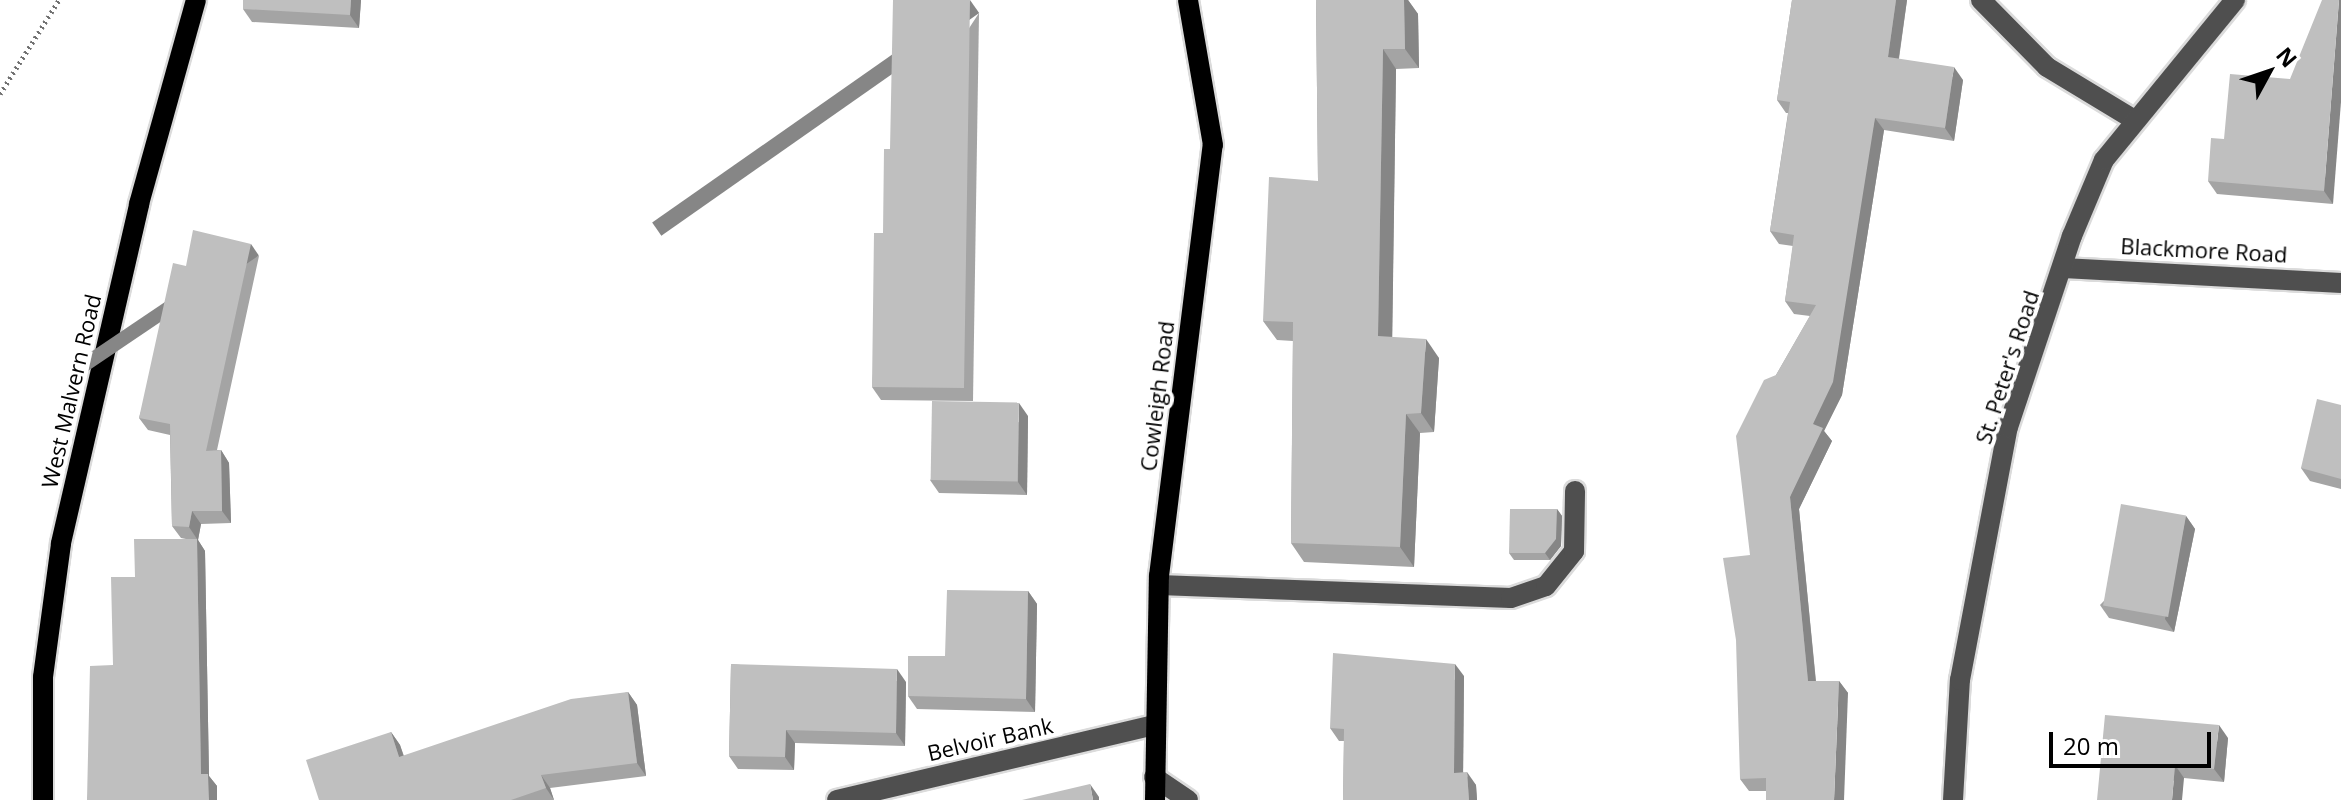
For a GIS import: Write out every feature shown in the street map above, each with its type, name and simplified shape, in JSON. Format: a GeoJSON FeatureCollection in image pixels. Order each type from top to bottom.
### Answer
{"type":"FeatureCollection","features":[{"type":"Feature","properties":{"kind":"main road","name":"West Malvern Road"},"geometry":{"type":"LineString","coordinates":[[43,800],[43,677],[61,543],[139,204],[196,0]]}},
{"type":"Feature","properties":{"kind":"main road","name":"Cowleigh Road"},"geometry":{"type":"LineString","coordinates":[[1155,800],[1159,585],[1213,145],[1188,0]]}},
{"type":"Feature","properties":{"kind":"street"},"geometry":{"type":"LineString","coordinates":[[1981,0],[2047,67],[2133,119]]}},
{"type":"Feature","properties":{"kind":"street","name":"St. Peter's Road"},"geometry":{"type":"LineString","coordinates":[[1953,800],[1960,680],[2008,427],[2064,268],[2104,160],[2133,119],[2235,0]]}},
{"type":"Feature","properties":{"kind":"street","name":"Blackmore Road"},"geometry":{"type":"LineString","coordinates":[[2064,268],[2341,283]]}},
{"type":"Feature","properties":{"kind":"street"},"geometry":{"type":"LineString","coordinates":[[1159,585],[1511,598],[1546,586],[1574,551],[1575,491]]}},
{"type":"Feature","properties":{"kind":"street","name":"Belvoir Bank"},"geometry":{"type":"LineString","coordinates":[[837,800],[1154,725]]}},
{"type":"Feature","properties":{"kind":"street"},"geometry":{"type":"LineString","coordinates":[[1154,777],[1188,800]]}},
{"type":"Feature","properties":{"kind":"path"},"geometry":{"type":"LineString","coordinates":[[0,94],[59,0]]}},
{"type":"Feature","properties":{"kind":"building"},"geometry":{"type":"Polygon","coordinates":[[[243,0],[351,0],[350,15],[243,9],[243,0]]]}},
{"type":"Feature","properties":{"kind":"building"},"geometry":{"type":"Polygon","coordinates":[[[893,0],[970,0],[964,388],[872,387],[874,233],[883,233],[884,149],[890,149],[893,0]]]}},
{"type":"Feature","properties":{"kind":"building"},"geometry":{"type":"Polygon","coordinates":[[[1316,0],[1404,0],[1405,49],[1383,49],[1378,336],[1426,339],[1421,413],[1406,414],[1400,547],[1291,543],[1293,322],[1263,321],[1269,177],[1318,181],[1316,0]]]}},
{"type":"Feature","properties":{"kind":"building"},"geometry":{"type":"Polygon","coordinates":[[[1792,0],[1896,0],[1888,57],[1954,67],[1945,128],[1875,118],[1833,382],[1813,424],[1823,428],[1790,497],[1808,681],[1839,681],[1834,800],[1766,800],[1766,778],[1740,779],[1736,640],[1723,558],[1750,555],[1736,436],[1764,380],[1776,375],[1816,305],[1785,301],[1794,235],[1770,231],[1790,102],[1777,100],[1792,0]]]}},
{"type":"Feature","properties":{"kind":"building"},"geometry":{"type":"Polygon","coordinates":[[[2322,0],[2339,0],[2324,191],[2208,181],[2211,138],[2224,139],[2230,74],[2290,79],[2322,0]]]}},
{"type":"Feature","properties":{"kind":"building"},"geometry":{"type":"Polygon","coordinates":[[[193,230],[251,244],[206,451],[221,450],[222,511],[192,511],[189,527],[172,526],[170,424],[139,418],[173,263],[186,266],[193,230]]]}},
{"type":"Feature","properties":{"kind":"building"},"geometry":{"type":"Polygon","coordinates":[[[2317,399],[2341,405],[2341,479],[2301,468],[2317,399]]]}},
{"type":"Feature","properties":{"kind":"building"},"geometry":{"type":"Polygon","coordinates":[[[932,401],[1019,403],[1018,482],[931,480],[932,401]]]}},
{"type":"Feature","properties":{"kind":"building"},"geometry":{"type":"Polygon","coordinates":[[[2121,504],[2186,515],[2168,617],[2103,605],[2121,504]]]}},
{"type":"Feature","properties":{"kind":"building"},"geometry":{"type":"Polygon","coordinates":[[[1510,509],[1557,509],[1556,539],[1545,553],[1509,553],[1510,509]]]}},
{"type":"Feature","properties":{"kind":"building"},"geometry":{"type":"Polygon","coordinates":[[[134,539],[197,539],[201,774],[208,774],[209,800],[87,800],[90,666],[113,665],[111,577],[135,577],[134,539]]]}},
{"type":"Feature","properties":{"kind":"building"},"geometry":{"type":"Polygon","coordinates":[[[947,590],[1028,591],[1026,699],[908,696],[908,656],[945,656],[947,590]]]}},
{"type":"Feature","properties":{"kind":"building"},"geometry":{"type":"Polygon","coordinates":[[[1333,653],[1455,664],[1454,773],[1467,772],[1469,800],[1343,800],[1344,729],[1330,728],[1333,653]]]}},
{"type":"Feature","properties":{"kind":"building"},"geometry":{"type":"Polygon","coordinates":[[[731,664],[897,669],[896,733],[786,730],[785,757],[729,756],[731,664]]]}},
{"type":"Feature","properties":{"kind":"building"},"geometry":{"type":"Polygon","coordinates":[[[628,692],[637,763],[541,775],[546,788],[511,800],[319,800],[306,760],[391,732],[399,757],[571,699],[628,692]]]}},
{"type":"Feature","properties":{"kind":"building"},"geometry":{"type":"Polygon","coordinates":[[[2105,715],[2219,725],[2214,769],[2175,765],[2172,800],[2097,800],[2105,715]]]}},
{"type":"Feature","properties":{"kind":"building"},"geometry":{"type":"Polygon","coordinates":[[[1090,784],[1093,800],[1022,800],[1090,784]]]}}]}
